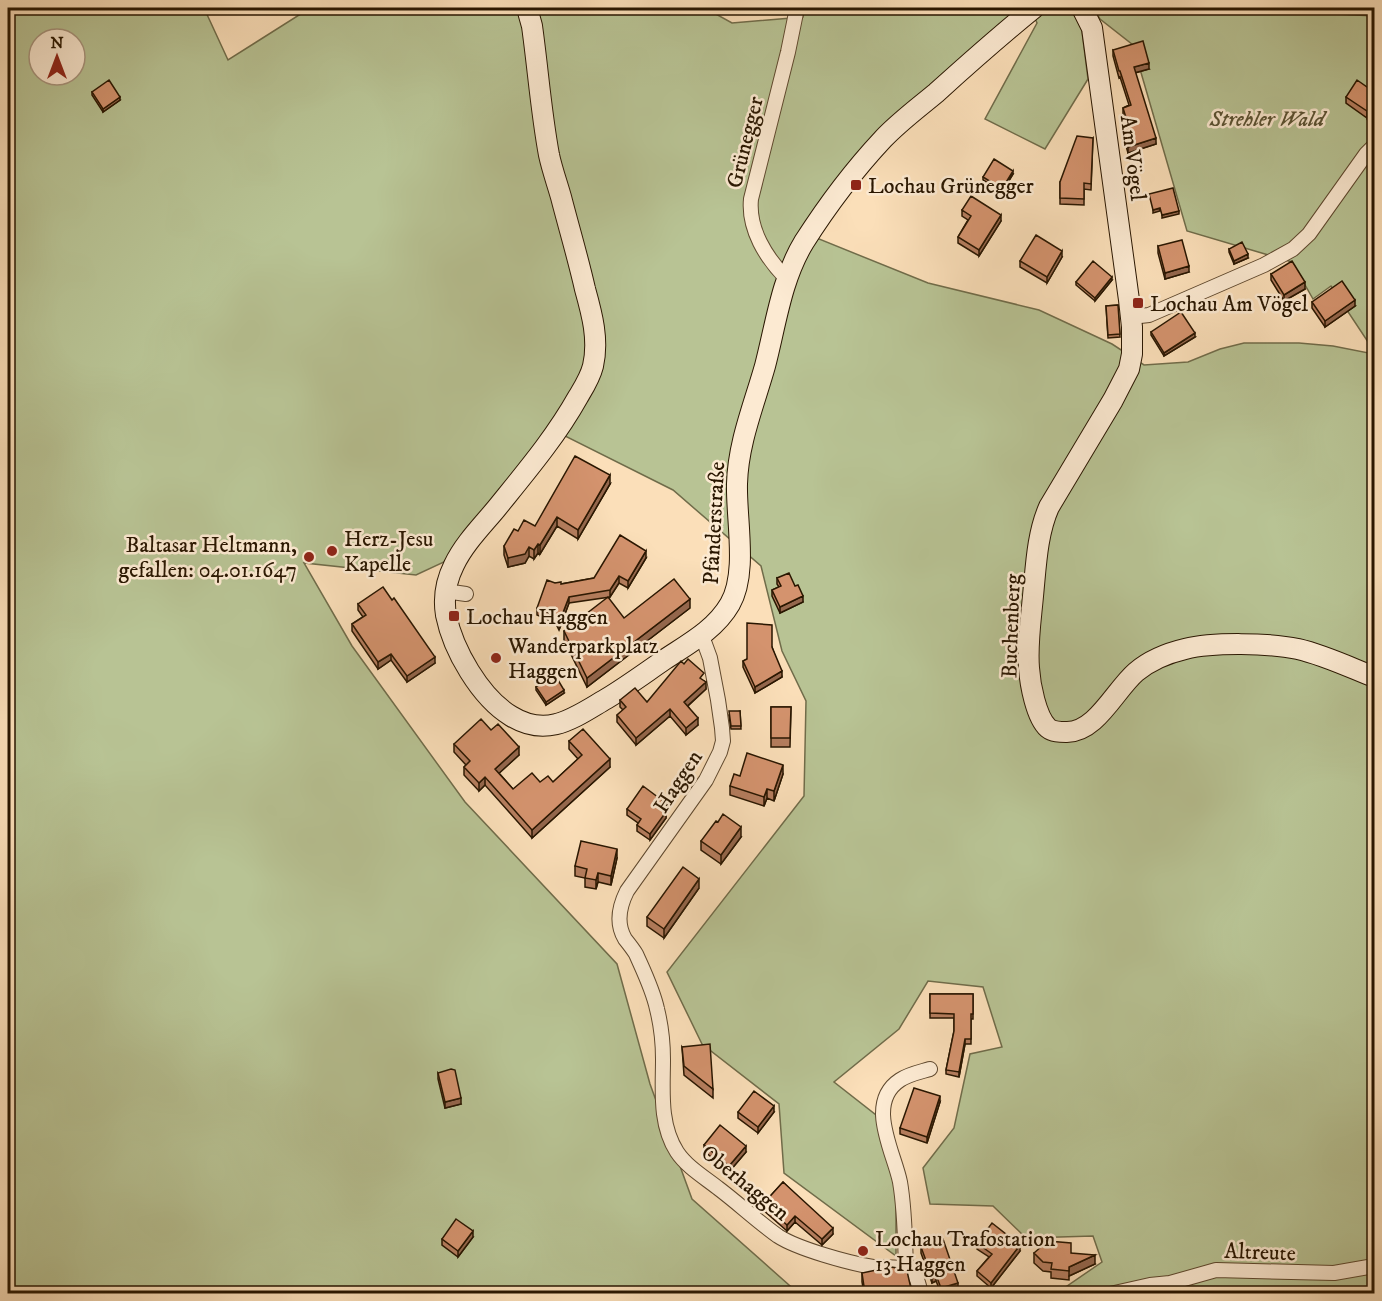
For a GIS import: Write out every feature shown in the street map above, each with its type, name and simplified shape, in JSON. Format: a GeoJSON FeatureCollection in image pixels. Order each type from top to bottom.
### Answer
{"type":"FeatureCollection","features":[{"type":"Feature","properties":{"kind":"street","name":"Pfänderstraße"},"geometry":{"type":"LineString","coordinates":[[527,8],[532,26],[550,157],[594,325],[596,346],[594,362],[590,378],[568,415],[546,447],[459,557],[445,591],[446,615],[450,628],[456,645],[475,679],[500,708],[517,720],[536,725],[557,724],[576,718],[702,636],[727,610],[734,597],[740,554],[737,482],[741,452],[787,279],[795,259],[846,182],[885,137],[1034,8]]}},
{"type":"Feature","properties":{"kind":"street","name":"Grünegger"},"geometry":{"type":"LineString","coordinates":[[787,279],[772,262],[760,241],[752,223],[750,207],[797,8]]}},
{"type":"Feature","properties":{"kind":"street","name":"Am Vögel"},"geometry":{"type":"LineString","coordinates":[[1078,458],[1113,400],[1129,369],[1132,354],[1131,317],[1092,28],[1082,8]]}},
{"type":"Feature","properties":{"kind":"street"},"geometry":{"type":"LineString","coordinates":[[1131,317],[1149,315],[1264,265],[1293,249],[1309,234],[1370,150]]}},
{"type":"Feature","properties":{"kind":"street","name":"Buchenberg"},"geometry":{"type":"LineString","coordinates":[[1078,458],[1045,516],[1037,556],[1029,669],[1035,702],[1048,728],[1065,732],[1080,730],[1091,722],[1126,682],[1144,666],[1175,652],[1194,647],[1249,645],[1286,647],[1317,655],[1374,676]]}},
{"type":"Feature","properties":{"kind":"street"},"geometry":{"type":"LineString","coordinates":[[445,591],[466,594]]}},
{"type":"Feature","properties":{"kind":"street","name":"Haggen"},"geometry":{"type":"LineString","coordinates":[[624,937],[620,923],[622,900],[706,780],[723,741],[723,728],[710,658],[702,636]]}},
{"type":"Feature","properties":{"kind":"street","name":"Oberhaggen"},"geometry":{"type":"LineString","coordinates":[[624,937],[634,950],[655,1001],[661,1028],[663,1108],[666,1126],[682,1158],[758,1220],[788,1241],[853,1263],[906,1269]]}},
{"type":"Feature","properties":{"kind":"street"},"geometry":{"type":"LineString","coordinates":[[921,1293],[913,1272],[906,1269],[902,1192],[884,1128],[884,1106],[888,1094],[897,1083],[930,1069]]}},
{"type":"Feature","properties":{"kind":"street","name":"Altreute"},"geometry":{"type":"LineString","coordinates":[[1110,1293],[1170,1283],[1216,1270],[1334,1274],[1374,1266]]}},
{"type":"Feature","properties":{"kind":"green space"},"geometry":{"type":"Polygon","coordinates":[[[8,8],[204,8],[228,60],[310,8],[520,8],[587,326],[585,372],[548,429],[444,562],[416,575],[304,563],[352,646],[465,802],[617,964],[650,1084],[692,1199],[798,1293],[8,1293],[8,8]]]}},
{"type":"Feature","properties":{"kind":"green space"},"geometry":{"type":"Polygon","coordinates":[[[527,8],[705,8],[732,23],[803,17],[804,8],[1025,8],[887,126],[814,237],[928,283],[1039,310],[1112,344],[1144,365],[1188,362],[1220,349],[1244,343],[1299,343],[1333,346],[1374,354],[1374,1293],[1057,1293],[1102,1262],[1093,1236],[1026,1238],[993,1206],[930,1204],[923,1168],[954,1128],[970,1054],[1002,1047],[983,987],[928,981],[899,1029],[834,1082],[876,1115],[896,1193],[896,1256],[784,1173],[779,1104],[702,1044],[667,972],[804,796],[806,701],[782,651],[761,566],[673,490],[563,435],[602,369],[550,157],[527,8]]]}},
{"type":"Feature","properties":{"kind":"green space"},"geometry":{"type":"Polygon","coordinates":[[[1054,8],[1064,8],[1080,16],[1088,79],[1045,149],[985,119],[1037,23],[1034,16],[1054,8]]]}},
{"type":"Feature","properties":{"kind":"green space","name":"Strehler Wald"},"geometry":{"type":"Polygon","coordinates":[[[1093,8],[1226,8],[1374,16],[1374,351],[1331,286],[1313,299],[1292,262],[1187,231],[1133,45],[1100,19],[1093,8]]]}},
{"type":"Feature","properties":{"kind":"building"},"geometry":{"type":"Polygon","coordinates":[[[1143,41],[1149,63],[1134,67],[1156,138],[1128,147],[1122,126],[1128,124],[1123,108],[1131,105],[1113,50],[1143,41]]]}},
{"type":"Feature","properties":{"kind":"building"},"geometry":{"type":"Polygon","coordinates":[[[109,80],[120,97],[103,109],[92,92],[109,80]]]}},
{"type":"Feature","properties":{"kind":"building"},"geometry":{"type":"Polygon","coordinates":[[[1357,80],[1374,92],[1374,101],[1367,111],[1346,97],[1357,80]]]}},
{"type":"Feature","properties":{"kind":"building"},"geometry":{"type":"Polygon","coordinates":[[[1077,136],[1093,138],[1091,184],[1084,183],[1084,199],[1060,198],[1060,182],[1077,136]]]}},
{"type":"Feature","properties":{"kind":"building"},"geometry":{"type":"Polygon","coordinates":[[[994,159],[1013,171],[1002,189],[983,177],[994,159]]]}},
{"type":"Feature","properties":{"kind":"building"},"geometry":{"type":"Polygon","coordinates":[[[1173,188],[1179,211],[1162,215],[1160,208],[1153,210],[1149,194],[1173,188]]]}},
{"type":"Feature","properties":{"kind":"building"},"geometry":{"type":"Polygon","coordinates":[[[971,196],[1001,215],[979,250],[958,237],[971,216],[962,210],[971,196]]]}},
{"type":"Feature","properties":{"kind":"building"},"geometry":{"type":"Polygon","coordinates":[[[1036,235],[1062,251],[1047,277],[1020,261],[1036,235]]]}},
{"type":"Feature","properties":{"kind":"building"},"geometry":{"type":"Polygon","coordinates":[[[1182,240],[1189,266],[1165,273],[1158,246],[1182,240]]]}},
{"type":"Feature","properties":{"kind":"building"},"geometry":{"type":"Polygon","coordinates":[[[1242,242],[1248,254],[1234,261],[1229,249],[1242,242]]]}},
{"type":"Feature","properties":{"kind":"building"},"geometry":{"type":"Polygon","coordinates":[[[1093,261],[1112,277],[1095,298],[1076,282],[1093,261]]]}},
{"type":"Feature","properties":{"kind":"building"},"geometry":{"type":"Polygon","coordinates":[[[1292,261],[1305,282],[1284,295],[1271,274],[1292,261]]]}},
{"type":"Feature","properties":{"kind":"building"},"geometry":{"type":"Polygon","coordinates":[[[1342,281],[1355,300],[1325,321],[1312,302],[1342,281]]]}},
{"type":"Feature","properties":{"kind":"building"},"geometry":{"type":"Polygon","coordinates":[[[1118,305],[1120,334],[1108,335],[1106,306],[1118,305]]]}},
{"type":"Feature","properties":{"kind":"building"},"geometry":{"type":"Polygon","coordinates":[[[1181,312],[1195,333],[1164,353],[1151,332],[1181,312]]]}},
{"type":"Feature","properties":{"kind":"building"},"geometry":{"type":"Polygon","coordinates":[[[575,456],[610,475],[578,530],[557,517],[540,545],[538,544],[534,550],[529,547],[525,554],[508,558],[504,546],[514,529],[518,531],[524,520],[535,526],[575,456]]]}},
{"type":"Feature","properties":{"kind":"building"},"geometry":{"type":"Polygon","coordinates":[[[620,535],[646,551],[628,581],[619,576],[610,590],[569,597],[559,623],[554,613],[551,616],[537,608],[547,580],[555,583],[561,582],[561,584],[594,578],[620,535]]]}},
{"type":"Feature","properties":{"kind":"building"},"geometry":{"type":"Polygon","coordinates":[[[789,573],[803,596],[780,607],[772,590],[781,586],[777,578],[789,573]]]}},
{"type":"Feature","properties":{"kind":"building"},"geometry":{"type":"Polygon","coordinates":[[[674,579],[690,599],[587,678],[564,631],[608,597],[624,618],[674,579]]]}},
{"type":"Feature","properties":{"kind":"building"},"geometry":{"type":"Polygon","coordinates":[[[383,587],[392,600],[394,598],[435,657],[407,676],[391,654],[378,662],[352,624],[366,615],[358,604],[383,587]]]}},
{"type":"Feature","properties":{"kind":"building"},"geometry":{"type":"Polygon","coordinates":[[[747,623],[772,625],[772,647],[782,671],[755,687],[743,661],[747,659],[747,623]]]}},
{"type":"Feature","properties":{"kind":"building"},"geometry":{"type":"Polygon","coordinates":[[[688,659],[704,673],[700,678],[706,682],[684,702],[698,718],[686,728],[670,709],[636,738],[617,715],[626,707],[620,700],[635,688],[647,702],[681,661],[684,664],[688,659]]]}},
{"type":"Feature","properties":{"kind":"building"},"geometry":{"type":"Polygon","coordinates":[[[555,675],[564,690],[546,702],[536,687],[555,675]]]}},
{"type":"Feature","properties":{"kind":"building"},"geometry":{"type":"Polygon","coordinates":[[[771,707],[791,707],[790,738],[771,738],[771,707]]]}},
{"type":"Feature","properties":{"kind":"building"},"geometry":{"type":"Polygon","coordinates":[[[729,711],[740,711],[741,726],[731,726],[729,711]]]}},
{"type":"Feature","properties":{"kind":"building"},"geometry":{"type":"Polygon","coordinates":[[[481,719],[491,730],[498,724],[519,747],[495,769],[513,789],[532,773],[540,782],[548,776],[553,782],[582,755],[569,741],[583,729],[610,759],[532,830],[485,777],[479,783],[464,767],[470,761],[454,744],[481,719]]]}},
{"type":"Feature","properties":{"kind":"building"},"geometry":{"type":"Polygon","coordinates":[[[747,753],[783,765],[774,791],[767,789],[764,797],[730,786],[734,774],[740,776],[747,753]]]}},
{"type":"Feature","properties":{"kind":"building"},"geometry":{"type":"Polygon","coordinates":[[[643,786],[667,804],[663,810],[666,812],[650,834],[637,825],[641,819],[627,809],[643,786]]]}},
{"type":"Feature","properties":{"kind":"building"},"geometry":{"type":"Polygon","coordinates":[[[723,814],[741,827],[721,855],[701,841],[723,814]]]}},
{"type":"Feature","properties":{"kind":"building"},"geometry":{"type":"Polygon","coordinates":[[[581,841],[617,849],[611,876],[598,873],[596,880],[585,878],[587,869],[575,866],[581,841]]]}},
{"type":"Feature","properties":{"kind":"building"},"geometry":{"type":"Polygon","coordinates":[[[683,867],[699,879],[664,929],[647,917],[683,867]]]}},
{"type":"Feature","properties":{"kind":"building"},"geometry":{"type":"Polygon","coordinates":[[[930,994],[973,994],[971,1039],[965,1039],[959,1072],[946,1070],[954,1031],[954,1014],[930,1013],[930,994]]]}},
{"type":"Feature","properties":{"kind":"building"},"geometry":{"type":"Polygon","coordinates":[[[710,1044],[713,1089],[684,1066],[682,1047],[710,1044]]]}},
{"type":"Feature","properties":{"kind":"building"},"geometry":{"type":"Polygon","coordinates":[[[455,1070],[461,1098],[445,1102],[438,1073],[455,1070]]]}},
{"type":"Feature","properties":{"kind":"building"},"geometry":{"type":"Polygon","coordinates":[[[914,1088],[940,1096],[927,1137],[900,1128],[914,1088]]]}},
{"type":"Feature","properties":{"kind":"building"},"geometry":{"type":"Polygon","coordinates":[[[754,1091],[774,1106],[758,1127],[738,1112],[754,1091]]]}},
{"type":"Feature","properties":{"kind":"building"},"geometry":{"type":"Polygon","coordinates":[[[720,1125],[746,1146],[729,1166],[704,1145],[720,1125]]]}},
{"type":"Feature","properties":{"kind":"building"},"geometry":{"type":"Polygon","coordinates":[[[783,1182],[833,1228],[822,1239],[795,1216],[787,1225],[763,1204],[783,1182]]]}},
{"type":"Feature","properties":{"kind":"building"},"geometry":{"type":"Polygon","coordinates":[[[456,1219],[473,1231],[458,1251],[442,1239],[456,1219]]]}},
{"type":"Feature","properties":{"kind":"building"},"geometry":{"type":"Polygon","coordinates":[[[992,1223],[1020,1245],[991,1283],[977,1271],[992,1254],[977,1243],[992,1223]]]}},
{"type":"Feature","properties":{"kind":"building"},"geometry":{"type":"Polygon","coordinates":[[[943,1239],[958,1283],[941,1288],[936,1275],[932,1277],[921,1247],[943,1239]]]}},
{"type":"Feature","properties":{"kind":"building"},"geometry":{"type":"Polygon","coordinates":[[[1048,1241],[1071,1243],[1071,1253],[1095,1255],[1069,1267],[1069,1271],[1051,1269],[1052,1263],[1043,1262],[1034,1253],[1048,1241]]]}},
{"type":"Feature","properties":{"kind":"building"},"geometry":{"type":"Polygon","coordinates":[[[891,1267],[897,1268],[897,1272],[907,1271],[912,1293],[865,1293],[862,1273],[891,1267]]]}},
{"type":"Feature","properties":{"kind":"waterway"},"geometry":{"type":"LineString","coordinates":[[1358,1294],[1374,1289]]}},
{"type":"Feature","properties":{"kind":"place","name":"Lochau Grünegger"},"geometry":{"type":"Point","coordinates":[856,185]}},
{"type":"Feature","properties":{"kind":"place","name":"Lochau Am Vögel"},"geometry":{"type":"Point","coordinates":[1138,303]}},
{"type":"Feature","properties":{"kind":"place","name":"Herz-Jesu Kapelle"},"geometry":{"type":"Point","coordinates":[332,551]}},
{"type":"Feature","properties":{"kind":"place","name":"Baltasar Heltmann, gefallen: 04.01.1647"},"geometry":{"type":"Point","coordinates":[309,557]}},
{"type":"Feature","properties":{"kind":"place","name":"Lochau Haggen"},"geometry":{"type":"Point","coordinates":[454,616]}},
{"type":"Feature","properties":{"kind":"place","name":"Wanderparkplatz Haggen"},"geometry":{"type":"Point","coordinates":[496,658]}},
{"type":"Feature","properties":{"kind":"place","name":"Lochau Trafostation 13 Haggen"},"geometry":{"type":"Point","coordinates":[863,1251]}}]}
